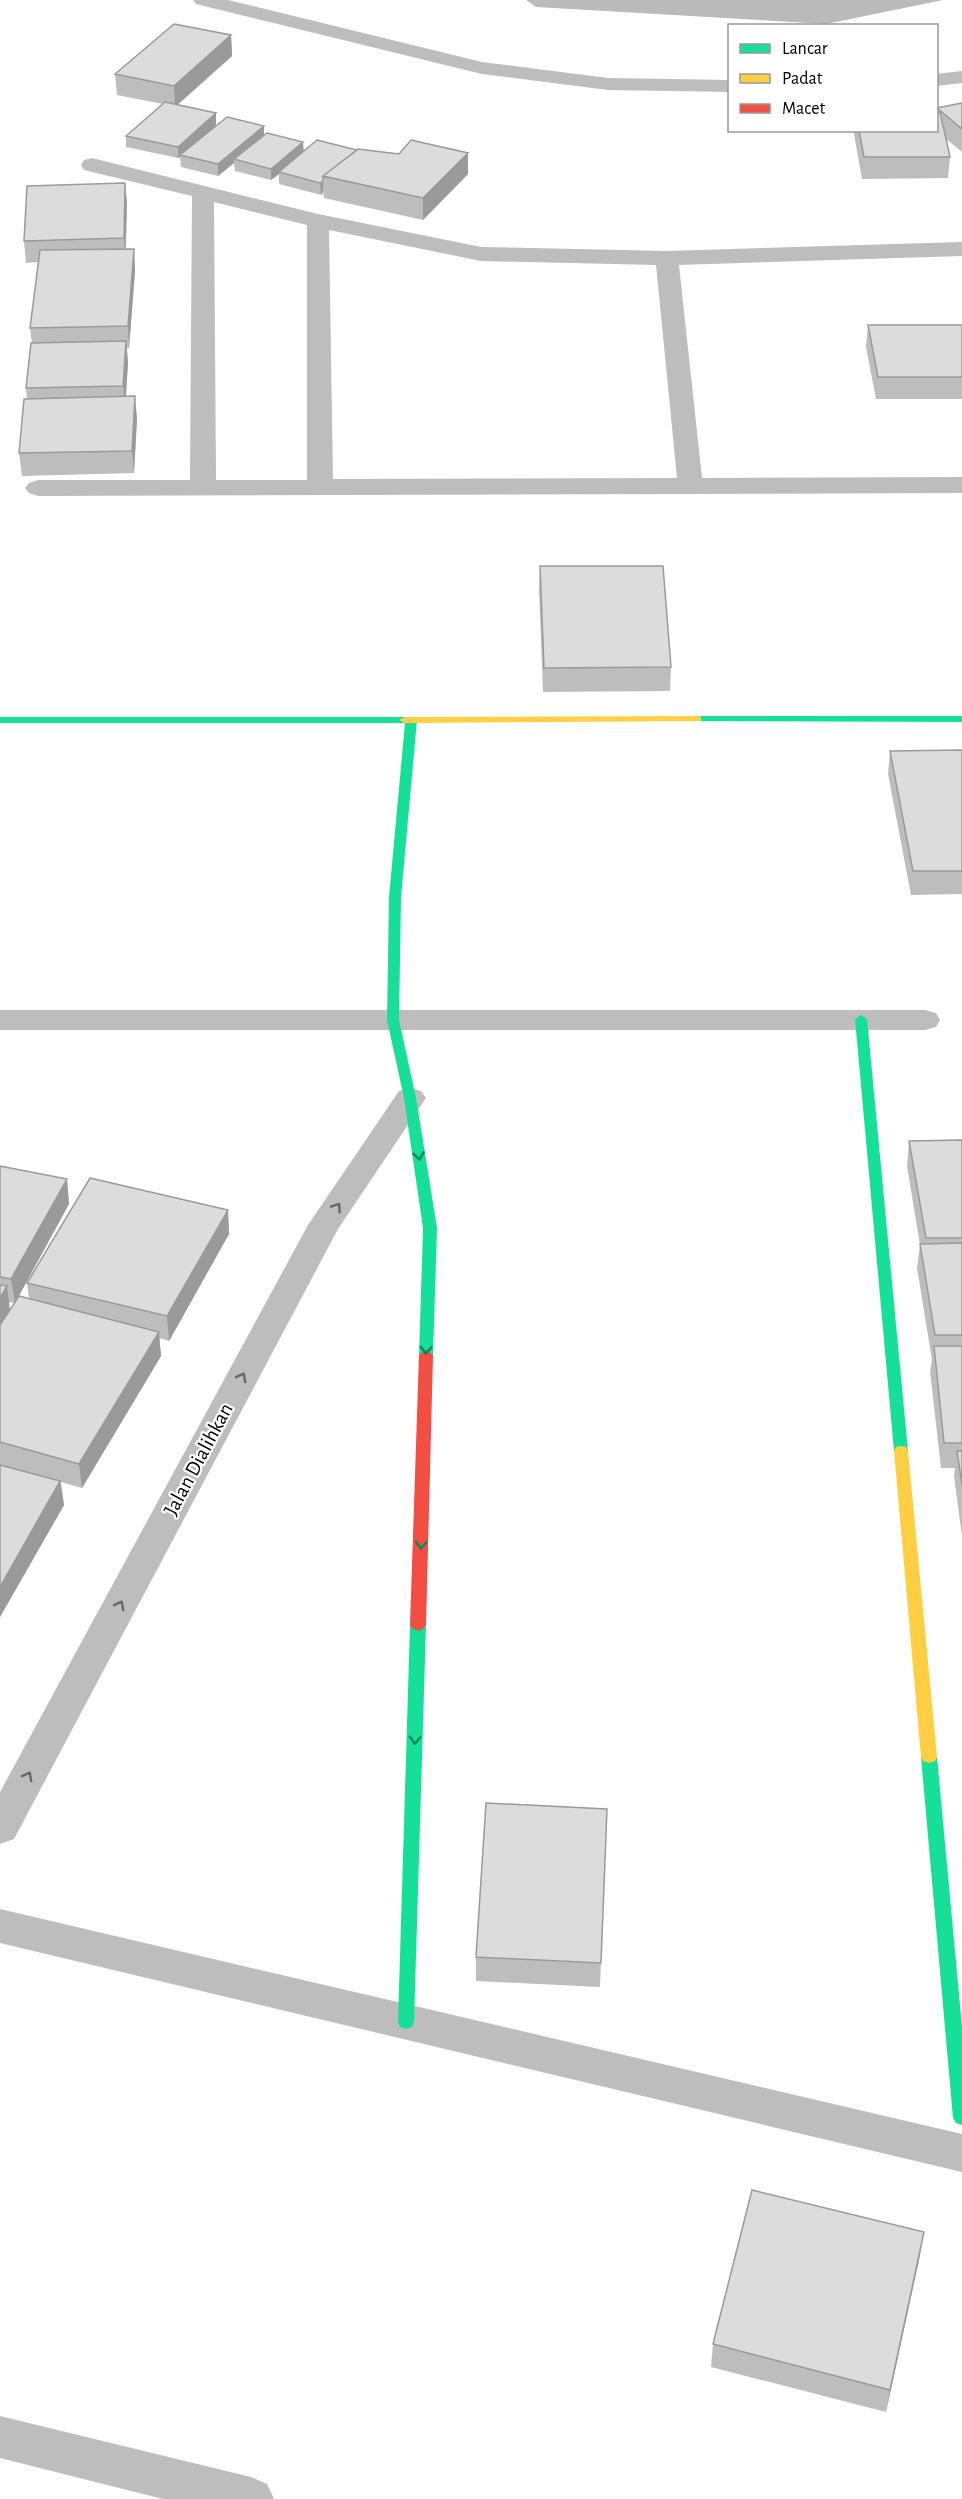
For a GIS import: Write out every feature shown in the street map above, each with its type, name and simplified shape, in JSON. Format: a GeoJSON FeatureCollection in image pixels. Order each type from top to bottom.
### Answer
{"type":"FeatureCollection","features":[{"type":"Feature","properties":{"kind":"street"},"geometry":{"type":"LineString","coordinates":[[202,0],[482,68],[608,84],[728,86]]}},
{"type":"Feature","properties":{"kind":"street"},"geometry":{"type":"LineString","coordinates":[[938,80],[962,77]]}},
{"type":"Feature","properties":{"kind":"street"},"geometry":{"type":"LineString","coordinates":[[92,165],[318,221],[481,254],[667,258],[962,249]]}},
{"type":"Feature","properties":{"kind":"street"},"geometry":{"type":"LineString","coordinates":[[202,192],[203,488]]}},
{"type":"Feature","properties":{"kind":"street"},"geometry":{"type":"LineString","coordinates":[[318,221],[320,487]]}},
{"type":"Feature","properties":{"kind":"street"},"geometry":{"type":"LineString","coordinates":[[667,258],[690,486]]}},
{"type":"Feature","properties":{"kind":"street"},"geometry":{"type":"LineString","coordinates":[[38,488],[962,485]]}},
{"type":"Feature","properties":{"kind":"street"},"geometry":{"type":"LineString","coordinates":[[0,720],[962,719]]}},
{"type":"Feature","properties":{"kind":"street"},"geometry":{"type":"LineString","coordinates":[[406,2022],[430,1228],[410,1098],[393,1020],[395,897],[411,720]]}},
{"type":"Feature","properties":{"kind":"street"},"geometry":{"type":"LineString","coordinates":[[861,1019],[962,2118]]}},
{"type":"Feature","properties":{"kind":"street"},"geometry":{"type":"LineString","coordinates":[[0,1020],[925,1020]]}},
{"type":"Feature","properties":{"kind":"street","name":"Jalan Dialihkan"},"geometry":{"type":"LineString","coordinates":[[0,1828],[324,1225],[410,1098]]}},
{"type":"Feature","properties":{"kind":"street"},"geometry":{"type":"LineString","coordinates":[[0,1926],[962,2153]]}},
{"type":"Feature","properties":{"kind":"street"},"geometry":{"type":"LineString","coordinates":[[0,2437],[251,2499]]}},
{"type":"Feature","properties":{"kind":"shaded area"},"geometry":{"type":"Polygon","coordinates":[[[526,0],[943,0],[826,24],[536,7],[526,0]]]}},
{"type":"Feature","properties":{"kind":"building"},"geometry":{"type":"Polygon","coordinates":[[[174,24],[231,35],[174,86],[115,74],[174,24]]]}},
{"type":"Feature","properties":{"kind":"building"},"geometry":{"type":"Polygon","coordinates":[[[165,102],[216,113],[178,147],[126,136],[165,102]]]}},
{"type":"Feature","properties":{"kind":"building"},"geometry":{"type":"Polygon","coordinates":[[[962,103],[962,129],[938,109],[962,103]]]}},
{"type":"Feature","properties":{"kind":"building"},"geometry":{"type":"Polygon","coordinates":[[[938,112],[940,112],[950,157],[864,157],[859,132],[938,132],[938,112]]]}},
{"type":"Feature","properties":{"kind":"building"},"geometry":{"type":"Polygon","coordinates":[[[227,117],[264,126],[218,164],[180,155],[227,117]]]}},
{"type":"Feature","properties":{"kind":"building"},"geometry":{"type":"Polygon","coordinates":[[[267,133],[303,142],[271,169],[234,159],[267,133]]]}},
{"type":"Feature","properties":{"kind":"building"},"geometry":{"type":"Polygon","coordinates":[[[317,140],[357,150],[323,176],[323,181],[320,183],[279,172],[317,140]]]}},
{"type":"Feature","properties":{"kind":"building"},"geometry":{"type":"Polygon","coordinates":[[[411,140],[468,153],[423,198],[323,176],[358,149],[399,154],[411,140]]]}},
{"type":"Feature","properties":{"kind":"building"},"geometry":{"type":"Polygon","coordinates":[[[125,183],[124,238],[24,241],[27,186],[125,183]]]}},
{"type":"Feature","properties":{"kind":"building"},"geometry":{"type":"Polygon","coordinates":[[[134,249],[128,326],[30,328],[40,250],[134,249]]]}},
{"type":"Feature","properties":{"kind":"building"},"geometry":{"type":"Polygon","coordinates":[[[868,325],[962,325],[962,377],[878,377],[868,325]]]}},
{"type":"Feature","properties":{"kind":"building"},"geometry":{"type":"Polygon","coordinates":[[[126,341],[123,386],[26,388],[31,343],[126,341]]]}},
{"type":"Feature","properties":{"kind":"building"},"geometry":{"type":"Polygon","coordinates":[[[135,396],[132,451],[19,453],[24,399],[135,396]]]}},
{"type":"Feature","properties":{"kind":"building"},"geometry":{"type":"Polygon","coordinates":[[[540,566],[663,566],[671,667],[544,668],[540,566]]]}},
{"type":"Feature","properties":{"kind":"building"},"geometry":{"type":"Polygon","coordinates":[[[962,750],[962,871],[913,871],[890,751],[962,750]]]}},
{"type":"Feature","properties":{"kind":"building"},"geometry":{"type":"Polygon","coordinates":[[[962,1140],[962,1238],[926,1238],[909,1141],[962,1140]]]}},
{"type":"Feature","properties":{"kind":"building"},"geometry":{"type":"Polygon","coordinates":[[[0,1166],[67,1179],[11,1279],[0,1277],[0,1166]]]}},
{"type":"Feature","properties":{"kind":"building"},"geometry":{"type":"Polygon","coordinates":[[[90,1178],[228,1210],[167,1316],[27,1283],[90,1178]]]}},
{"type":"Feature","properties":{"kind":"building"},"geometry":{"type":"Polygon","coordinates":[[[962,1243],[962,1335],[935,1335],[920,1244],[962,1243]]]}},
{"type":"Feature","properties":{"kind":"building"},"geometry":{"type":"Polygon","coordinates":[[[0,1285],[7,1286],[0,1298],[0,1285]]]}},
{"type":"Feature","properties":{"kind":"building"},"geometry":{"type":"Polygon","coordinates":[[[19,1296],[159,1332],[79,1464],[0,1442],[0,1325],[19,1296]]]}},
{"type":"Feature","properties":{"kind":"building"},"geometry":{"type":"Polygon","coordinates":[[[934,1346],[962,1346],[962,1443],[944,1443],[934,1346]]]}},
{"type":"Feature","properties":{"kind":"building"},"geometry":{"type":"Polygon","coordinates":[[[957,1451],[962,1451],[962,1485],[957,1451]]]}},
{"type":"Feature","properties":{"kind":"building"},"geometry":{"type":"Polygon","coordinates":[[[0,1465],[60,1481],[0,1587],[0,1465]]]}},
{"type":"Feature","properties":{"kind":"building"},"geometry":{"type":"Polygon","coordinates":[[[486,1803],[607,1809],[601,1963],[476,1957],[486,1803]]]}},
{"type":"Feature","properties":{"kind":"building"},"geometry":{"type":"Polygon","coordinates":[[[752,2190],[924,2232],[890,2390],[713,2344],[752,2190]]]}},
{"type":"Feature","properties":{"kind":"traffic: fast"},"geometry":{"type":"LineString","coordinates":[[697,719],[962,719]]}},
{"type":"Feature","properties":{"kind":"traffic: fast"},"geometry":{"type":"LineString","coordinates":[[0,720],[405,720]]}},
{"type":"Feature","properties":{"kind":"traffic: fast"},"geometry":{"type":"LineString","coordinates":[[411,720],[395,897],[393,1020],[410,1098],[430,1228],[426,1355]]}},
{"type":"Feature","properties":{"kind":"traffic: fast"},"geometry":{"type":"LineString","coordinates":[[861,1019],[901,1451]]}},
{"type":"Feature","properties":{"kind":"traffic: fast"},"geometry":{"type":"LineString","coordinates":[[406,2022],[418,1625]]}},
{"type":"Feature","properties":{"kind":"traffic: fast"},"geometry":{"type":"LineString","coordinates":[[929,1757],[962,2118]]}},
{"type":"Feature","properties":{"kind":"traffic: slow"},"geometry":{"type":"LineString","coordinates":[[405,720],[697,719]]}},
{"type":"Feature","properties":{"kind":"traffic: slow"},"geometry":{"type":"LineString","coordinates":[[901,1451],[929,1757]]}},
{"type":"Feature","properties":{"kind":"traffic: jam"},"geometry":{"type":"LineString","coordinates":[[418,1625],[426,1355]]}}]}
